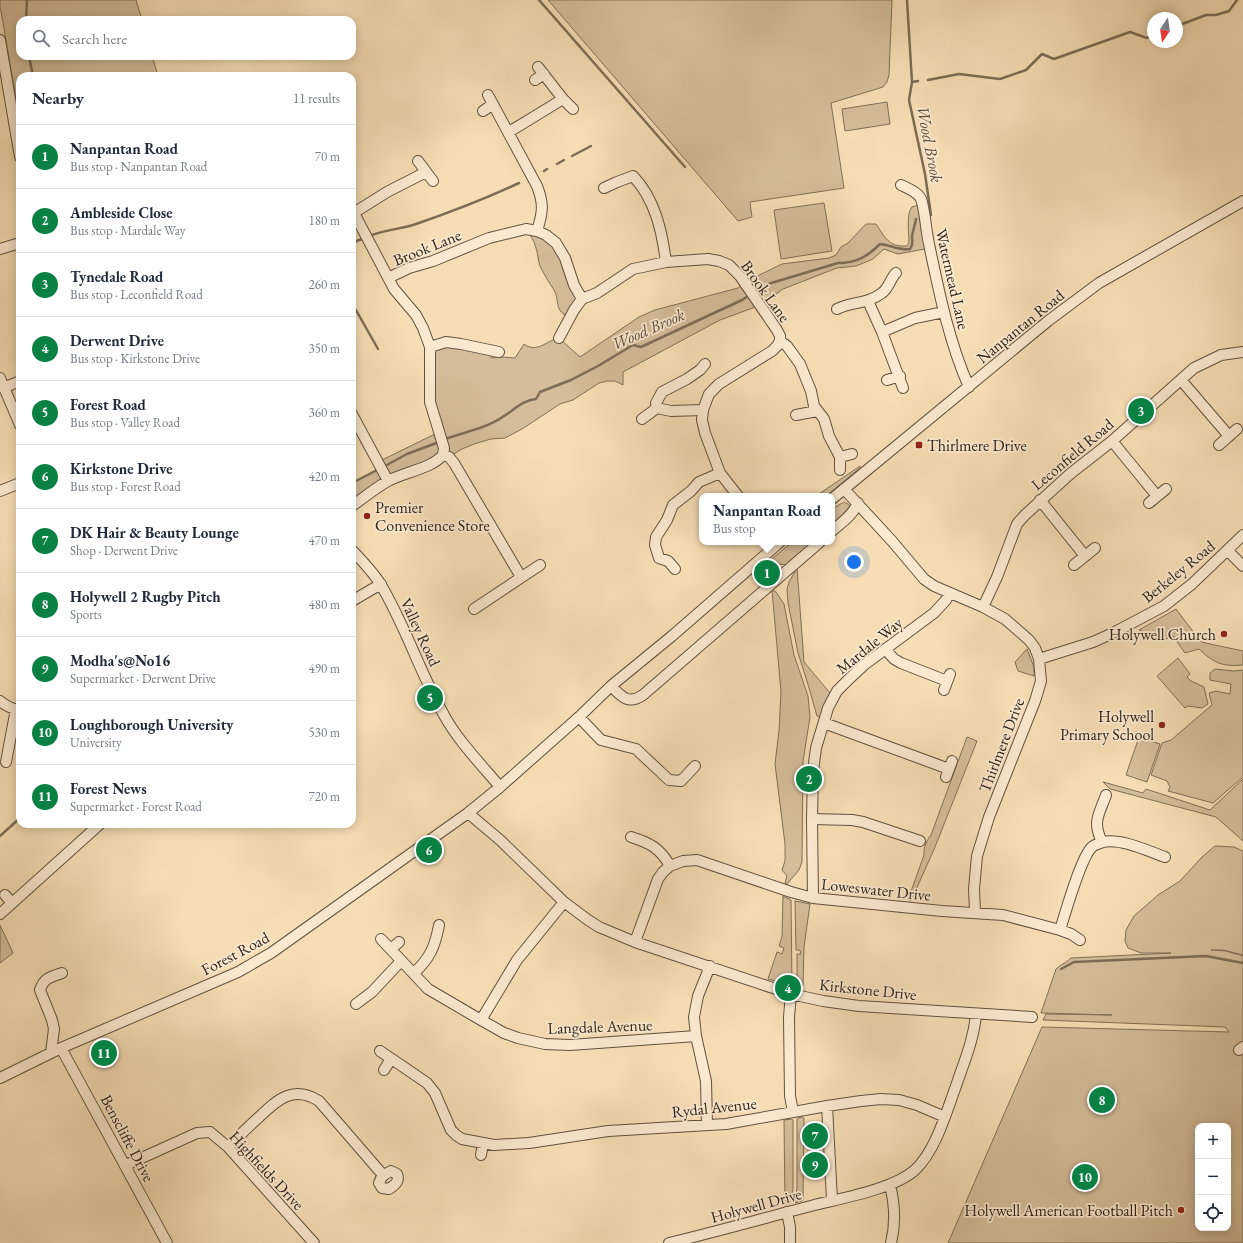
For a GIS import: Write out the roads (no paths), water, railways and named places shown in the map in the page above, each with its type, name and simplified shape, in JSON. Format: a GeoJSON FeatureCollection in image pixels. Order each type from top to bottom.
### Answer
{"type":"FeatureCollection","features":[{"type":"Feature","properties":{"kind":"street"},"geometry":{"type":"LineString","coordinates":[[0,40],[16,134]]}},
{"type":"Feature","properties":{"kind":"street"},"geometry":{"type":"LineString","coordinates":[[539,74],[573,109]]}},
{"type":"Feature","properties":{"kind":"street"},"geometry":{"type":"LineString","coordinates":[[488,95],[537,186],[542,200],[543,209],[537,231],[546,235],[556,243],[565,258],[574,285],[582,299],[574,310],[559,338]]}},
{"type":"Feature","properties":{"kind":"street"},"geometry":{"type":"LineString","coordinates":[[509,132],[563,99]]}},
{"type":"Feature","properties":{"kind":"street"},"geometry":{"type":"LineString","coordinates":[[482,112],[493,104]]}},
{"type":"Feature","properties":{"kind":"street"},"geometry":{"type":"LineString","coordinates":[[418,161],[433,181]]}},
{"type":"Feature","properties":{"kind":"street"},"geometry":{"type":"LineString","coordinates":[[356,212],[381,195],[426,172]]}},
{"type":"Feature","properties":{"kind":"street"},"geometry":{"type":"LineString","coordinates":[[604,188],[636,173],[656,215],[662,235],[666,262]]}},
{"type":"Feature","properties":{"kind":"street","name":"Watermead Lane"},"geometry":{"type":"LineString","coordinates":[[901,185],[916,193],[920,197],[944,312],[964,376],[969,387]]}},
{"type":"Feature","properties":{"kind":"street","name":"Nanpantan Road"},"geometry":{"type":"LineString","coordinates":[[835,496],[1048,321],[1099,283],[1243,201]]}},
{"type":"Feature","properties":{"kind":"street"},"geometry":{"type":"LineString","coordinates":[[356,219],[394,289],[416,315],[423,328],[430,347],[430,402],[444,448],[444,455],[440,459],[388,481],[356,503]]}},
{"type":"Feature","properties":{"kind":"street","name":"Brook Lane"},"geometry":{"type":"LineString","coordinates":[[388,278],[409,268],[433,262],[489,238],[526,229],[537,231]]}},
{"type":"Feature","properties":{"kind":"street"},"geometry":{"type":"LineString","coordinates":[[0,249],[16,244]]}},
{"type":"Feature","properties":{"kind":"street","name":"Brook Lane"},"geometry":{"type":"LineString","coordinates":[[582,299],[597,293],[633,269],[666,262],[708,259],[719,261],[729,265],[740,276],[778,330],[780,341],[772,351],[719,384],[709,394],[703,410],[702,420],[705,433],[720,473],[736,493]]}},
{"type":"Feature","properties":{"kind":"street"},"geometry":{"type":"LineString","coordinates":[[838,308],[845,305],[868,301],[882,293],[896,273]]}},
{"type":"Feature","properties":{"kind":"street"},"geometry":{"type":"LineString","coordinates":[[868,301],[900,376],[903,388]]}},
{"type":"Feature","properties":{"kind":"street"},"geometry":{"type":"LineString","coordinates":[[882,332],[915,318],[944,312]]}},
{"type":"Feature","properties":{"kind":"street"},"geometry":{"type":"LineString","coordinates":[[780,341],[787,346],[800,364],[811,391],[814,406],[824,419],[829,436],[840,457],[840,470]]}},
{"type":"Feature","properties":{"kind":"street"},"geometry":{"type":"LineString","coordinates":[[430,347],[446,342],[462,344],[494,353]]}},
{"type":"Feature","properties":{"kind":"street","name":"Leconfield Road"},"geometry":{"type":"LineString","coordinates":[[983,607],[997,577],[1017,524],[1040,500],[1112,441],[1194,368],[1212,358],[1221,355],[1243,352]]}},
{"type":"Feature","properties":{"kind":"street"},"geometry":{"type":"LineString","coordinates":[[658,408],[656,403],[662,392],[704,370]]}},
{"type":"Feature","properties":{"kind":"street"},"geometry":{"type":"LineString","coordinates":[[886,380],[900,376]]}},
{"type":"Feature","properties":{"kind":"street"},"geometry":{"type":"LineString","coordinates":[[1181,380],[1229,436]]}},
{"type":"Feature","properties":{"kind":"street"},"geometry":{"type":"LineString","coordinates":[[16,381],[2,383],[16,416]]}},
{"type":"Feature","properties":{"kind":"street"},"geometry":{"type":"LineString","coordinates":[[642,418],[658,408],[671,411],[703,410]]}},
{"type":"Feature","properties":{"kind":"street"},"geometry":{"type":"LineString","coordinates":[[796,415],[817,410]]}},
{"type":"Feature","properties":{"kind":"street"},"geometry":{"type":"LineString","coordinates":[[356,423],[388,481]]}},
{"type":"Feature","properties":{"kind":"street"},"geometry":{"type":"LineString","coordinates":[[1219,445],[1237,429]]}},
{"type":"Feature","properties":{"kind":"street"},"geometry":{"type":"LineString","coordinates":[[1112,441],[1157,496]]}},
{"type":"Feature","properties":{"kind":"street"},"geometry":{"type":"LineString","coordinates":[[840,457],[852,454]]}},
{"type":"Feature","properties":{"kind":"street"},"geometry":{"type":"LineString","coordinates":[[444,455],[449,457],[454,463],[521,577]]}},
{"type":"Feature","properties":{"kind":"street"},"geometry":{"type":"LineString","coordinates":[[675,569],[668,561],[656,560],[656,537],[667,520],[670,501],[691,491],[699,482],[720,473]]}},
{"type":"Feature","properties":{"kind":"street"},"geometry":{"type":"LineString","coordinates":[[0,492],[16,485]]}},
{"type":"Feature","properties":{"kind":"street","name":"Thirlmere Drive"},"geometry":{"type":"LineString","coordinates":[[844,489],[924,579],[934,586],[983,607],[1004,619],[1020,632],[1035,648],[1039,659],[1041,673],[1035,701],[989,817],[979,850],[975,872],[976,912]]}},
{"type":"Feature","properties":{"kind":"street"},"geometry":{"type":"LineString","coordinates":[[1149,504],[1166,489]]}},
{"type":"Feature","properties":{"kind":"street"},"geometry":{"type":"LineString","coordinates":[[1040,500],[1085,556]]}},
{"type":"Feature","properties":{"kind":"street"},"geometry":{"type":"LineString","coordinates":[[835,528],[855,510],[858,503]]}},
{"type":"Feature","properties":{"kind":"street","name":"Berkeley Road"},"geometry":{"type":"LineString","coordinates":[[1039,659],[1113,634],[1164,606],[1192,584],[1243,535]]}},
{"type":"Feature","properties":{"kind":"street"},"geometry":{"type":"LineString","coordinates":[[767,545],[768,553]]}},
{"type":"Feature","properties":{"kind":"street"},"geometry":{"type":"LineString","coordinates":[[500,787],[579,717],[611,686],[777,545]]}},
{"type":"Feature","properties":{"kind":"street"},"geometry":{"type":"LineString","coordinates":[[611,686],[629,700],[636,699],[643,695],[817,545]]}},
{"type":"Feature","properties":{"kind":"street"},"geometry":{"type":"LineString","coordinates":[[1074,565],[1095,548]]}},
{"type":"Feature","properties":{"kind":"street"},"geometry":{"type":"LineString","coordinates":[[1228,551],[1243,566]]}},
{"type":"Feature","properties":{"kind":"street","name":"Valley Road"},"geometry":{"type":"LineString","coordinates":[[356,554],[380,584],[397,613],[434,696],[445,716],[457,735],[500,787]]}},
{"type":"Feature","properties":{"kind":"street"},"geometry":{"type":"LineString","coordinates":[[474,609],[540,565]]}},
{"type":"Feature","properties":{"kind":"street"},"geometry":{"type":"LineString","coordinates":[[356,599],[380,584]]}},
{"type":"Feature","properties":{"kind":"street","name":"Mardale Way"},"geometry":{"type":"LineString","coordinates":[[813,898],[812,819],[814,759],[828,708],[837,691],[864,665],[934,613],[946,600],[949,593]]}},
{"type":"Feature","properties":{"kind":"street"},"geometry":{"type":"LineString","coordinates":[[885,649],[894,659],[901,663],[947,682]]}},
{"type":"Feature","properties":{"kind":"street"},"geometry":{"type":"LineString","coordinates":[[0,701],[6,706],[16,708]]}},
{"type":"Feature","properties":{"kind":"street"},"geometry":{"type":"LineString","coordinates":[[579,717],[601,740],[636,749],[669,780],[681,781],[696,766]]}},
{"type":"Feature","properties":{"kind":"street"},"geometry":{"type":"LineString","coordinates":[[6,764],[16,718]]}},
{"type":"Feature","properties":{"kind":"street"},"geometry":{"type":"LineString","coordinates":[[824,723],[949,769]]}},
{"type":"Feature","properties":{"kind":"street","name":"Forest Road"},"geometry":{"type":"LineString","coordinates":[[0,1078],[61,1048],[238,972],[271,953],[468,813],[500,787]]}},
{"type":"Feature","properties":{"kind":"street"},"geometry":{"type":"LineString","coordinates":[[1102,842],[1097,831],[1096,821],[1106,795]]}},
{"type":"Feature","properties":{"kind":"street","name":"Kirkstone Drive"},"geometry":{"type":"LineString","coordinates":[[468,813],[500,840],[564,902],[599,927],[635,942],[791,994],[822,1001],[859,1006],[1032,1017]]}},
{"type":"Feature","properties":{"kind":"street"},"geometry":{"type":"LineString","coordinates":[[812,819],[864,822],[920,842]]}},
{"type":"Feature","properties":{"kind":"street"},"geometry":{"type":"LineString","coordinates":[[0,914],[96,828]]}},
{"type":"Feature","properties":{"kind":"street"},"geometry":{"type":"LineString","coordinates":[[631,837],[641,844],[650,843],[657,848],[670,866],[663,872],[654,886],[635,942]]}},
{"type":"Feature","properties":{"kind":"street"},"geometry":{"type":"LineString","coordinates":[[1060,930],[1066,908],[1086,856],[1092,846],[1102,842],[1122,842],[1161,853]]}},
{"type":"Feature","properties":{"kind":"street","name":"Loweswater Drive"},"geometry":{"type":"LineString","coordinates":[[670,866],[683,861],[701,861],[791,892],[813,898],[942,911],[976,912],[1003,915],[1060,930],[1080,940]]}},
{"type":"Feature","properties":{"kind":"street"},"geometry":{"type":"LineString","coordinates":[[5,895],[12,903]]}},
{"type":"Feature","properties":{"kind":"street"},"geometry":{"type":"LineString","coordinates":[[481,1020],[518,960],[564,902]]}},
{"type":"Feature","properties":{"kind":"street"},"geometry":{"type":"LineString","coordinates":[[414,973],[432,952],[436,942],[439,925]]}},
{"type":"Feature","properties":{"kind":"street","name":"Langdale Avenue"},"geometry":{"type":"LineString","coordinates":[[381,939],[428,989],[504,1033],[518,1038],[545,1044],[570,1045],[696,1036]]}},
{"type":"Feature","properties":{"kind":"street"},"geometry":{"type":"LineString","coordinates":[[391,949],[399,942]]}},
{"type":"Feature","properties":{"kind":"street"},"geometry":{"type":"LineString","coordinates":[[356,1004],[369,988],[401,961]]}},
{"type":"Feature","properties":{"kind":"street"},"geometry":{"type":"LineString","coordinates":[[707,1125],[706,1081],[696,1036],[694,1017],[698,996],[710,966]]}},
{"type":"Feature","properties":{"kind":"street"},"geometry":{"type":"LineString","coordinates":[[51,1053],[54,1029],[40,990],[46,979],[62,973]]}},
{"type":"Feature","properties":{"kind":"street"},"geometry":{"type":"LineString","coordinates":[[791,994],[789,1025],[790,1096],[793,1112]]}},
{"type":"Feature","properties":{"kind":"street","name":"Holywell Drive"},"geometry":{"type":"LineString","coordinates":[[672,1243],[890,1185],[903,1179],[923,1161],[945,1117],[970,1047],[975,1028],[976,1014]]}},
{"type":"Feature","properties":{"kind":"street","name":"Benscliffe Drive"},"geometry":{"type":"LineString","coordinates":[[61,1048],[126,1165],[167,1243]]}},
{"type":"Feature","properties":{"kind":"street","name":"Rydal Avenue"},"geometry":{"type":"LineString","coordinates":[[380,1051],[427,1083],[435,1094],[451,1130],[456,1136],[462,1139],[483,1143],[504,1145],[608,1131],[726,1124],[827,1106],[881,1099],[898,1100],[916,1105],[945,1117]]}},
{"type":"Feature","properties":{"kind":"street"},"geometry":{"type":"LineString","coordinates":[[384,1070],[391,1059]]}},
{"type":"Feature","properties":{"kind":"street"},"geometry":{"type":"LineString","coordinates":[[228,1147],[276,1101],[292,1094],[301,1094],[311,1096],[319,1101],[383,1175]]}},
{"type":"Feature","properties":{"kind":"street"},"geometry":{"type":"LineString","coordinates":[[827,1106],[832,1200]]}},
{"type":"Feature","properties":{"kind":"street","name":"Highfields Drive"},"geometry":{"type":"LineString","coordinates":[[126,1165],[197,1133],[210,1132],[228,1147],[314,1243]]}},
{"type":"Feature","properties":{"kind":"street"},"geometry":{"type":"LineString","coordinates":[[481,1155],[483,1143]]}},
{"type":"Feature","properties":{"kind":"street"},"geometry":{"type":"LineString","coordinates":[[890,1185],[895,1216],[891,1243]]}},
{"type":"Feature","properties":{"kind":"street"},"geometry":{"type":"LineString","coordinates":[[787,1212],[790,1227],[790,1243]]}},
{"type":"Feature","properties":{"kind":"waterway"},"geometry":{"type":"LineString","coordinates":[[26,16],[27,0]]}},
{"type":"Feature","properties":{"kind":"waterway"},"geometry":{"type":"LineString","coordinates":[[539,0],[685,167]]}},
{"type":"Feature","properties":{"kind":"waterway"},"geometry":{"type":"LineString","coordinates":[[907,0],[912,82]]}},
{"type":"Feature","properties":{"kind":"waterway","name":"Wood Brook"},"geometry":{"type":"LineString","coordinates":[[1183,24],[1206,15],[1216,15],[1229,11],[1237,0]]}},
{"type":"Feature","properties":{"kind":"waterway","name":"Wood Brook"},"geometry":{"type":"LineString","coordinates":[[928,80],[959,74],[1000,79],[1026,70],[1042,54],[1054,59],[1130,32],[1147,38]]}},
{"type":"Feature","properties":{"kind":"waterway"},"geometry":{"type":"LineString","coordinates":[[30,60],[32,72]]}},
{"type":"Feature","properties":{"kind":"waterway","name":"Wood Brook"},"geometry":{"type":"LineString","coordinates":[[918,81],[912,82],[909,100],[925,174],[931,215]]}},
{"type":"Feature","properties":{"kind":"waterway"},"geometry":{"type":"LineString","coordinates":[[572,156],[591,146]]}},
{"type":"Feature","properties":{"kind":"waterway"},"geometry":{"type":"LineString","coordinates":[[557,164],[564,160]]}},
{"type":"Feature","properties":{"kind":"waterway"},"geometry":{"type":"LineString","coordinates":[[369,236],[410,226],[481,200],[519,183]]}},
{"type":"Feature","properties":{"kind":"waterway","name":"Wood Brook"},"geometry":{"type":"LineString","coordinates":[[755,292],[768,284],[838,263],[856,260],[866,256],[880,244],[910,249],[916,219]]}},
{"type":"Feature","properties":{"kind":"waterway"},"geometry":{"type":"LineString","coordinates":[[356,241],[364,238]]}},
{"type":"Feature","properties":{"kind":"waterway","name":"Wood Brook"},"geometry":{"type":"LineString","coordinates":[[443,440],[490,424],[523,403],[536,399],[540,392],[571,380],[633,345],[641,347],[742,300],[751,294]]}},
{"type":"Feature","properties":{"kind":"waterway"},"geometry":{"type":"LineString","coordinates":[[356,310],[378,349]]}},
{"type":"Feature","properties":{"kind":"waterway","name":"Wood Brook"},"geometry":{"type":"LineString","coordinates":[[383,467],[407,454],[439,442]]}},
{"type":"Feature","properties":{"kind":"waterway","name":"Wood Brook"},"geometry":{"type":"LineString","coordinates":[[356,481],[379,469]]}},
{"type":"Feature","properties":{"kind":"waterway","name":"Wood Brook"},"geometry":{"type":"LineString","coordinates":[[0,836],[16,822]]}},
{"type":"Feature","properties":{"kind":"waterway"},"geometry":{"type":"LineString","coordinates":[[1061,969],[1074,962],[1206,956],[1243,963]]}},
{"type":"Feature","properties":{"kind":"place","name":"Tynedale Road"},"geometry":{"type":"Point","coordinates":[1141,411]}},
{"type":"Feature","properties":{"kind":"place","name":"Thirlmere Drive"},"geometry":{"type":"Point","coordinates":[919,445]}},
{"type":"Feature","properties":{"kind":"place","name":"Premier Convenience Store"},"geometry":{"type":"Point","coordinates":[367,516]}},
{"type":"Feature","properties":{"kind":"place","name":"Nanpantan Road"},"geometry":{"type":"Point","coordinates":[767,573]}},
{"type":"Feature","properties":{"kind":"place","name":"Holywell Church"},"geometry":{"type":"Point","coordinates":[1224,634]}},
{"type":"Feature","properties":{"kind":"place","name":"Forest Road"},"geometry":{"type":"Point","coordinates":[430,698]}},
{"type":"Feature","properties":{"kind":"place","name":"Holywell Primary School"},"geometry":{"type":"Point","coordinates":[1162,725]}},
{"type":"Feature","properties":{"kind":"place","name":"Ambleside Close"},"geometry":{"type":"Point","coordinates":[809,779]}},
{"type":"Feature","properties":{"kind":"place","name":"Kirkstone Drive"},"geometry":{"type":"Point","coordinates":[429,850]}},
{"type":"Feature","properties":{"kind":"place","name":"Derwent Drive"},"geometry":{"type":"Point","coordinates":[788,988]}},
{"type":"Feature","properties":{"kind":"place","name":"Forest News"},"geometry":{"type":"Point","coordinates":[104,1053]}},
{"type":"Feature","properties":{"kind":"place","name":"Holywell 2 Rugby Pitch"},"geometry":{"type":"Point","coordinates":[1102,1100]}},
{"type":"Feature","properties":{"kind":"place","name":"DK Hair & Beauty Lounge"},"geometry":{"type":"Point","coordinates":[815,1136]}},
{"type":"Feature","properties":{"kind":"place","name":"Modha's@No16"},"geometry":{"type":"Point","coordinates":[815,1165]}},
{"type":"Feature","properties":{"kind":"place","name":"Loughborough University"},"geometry":{"type":"Point","coordinates":[1085,1177]}},
{"type":"Feature","properties":{"kind":"place","name":"Holywell American Football Pitch"},"geometry":{"type":"Point","coordinates":[1181,1210]}}]}
